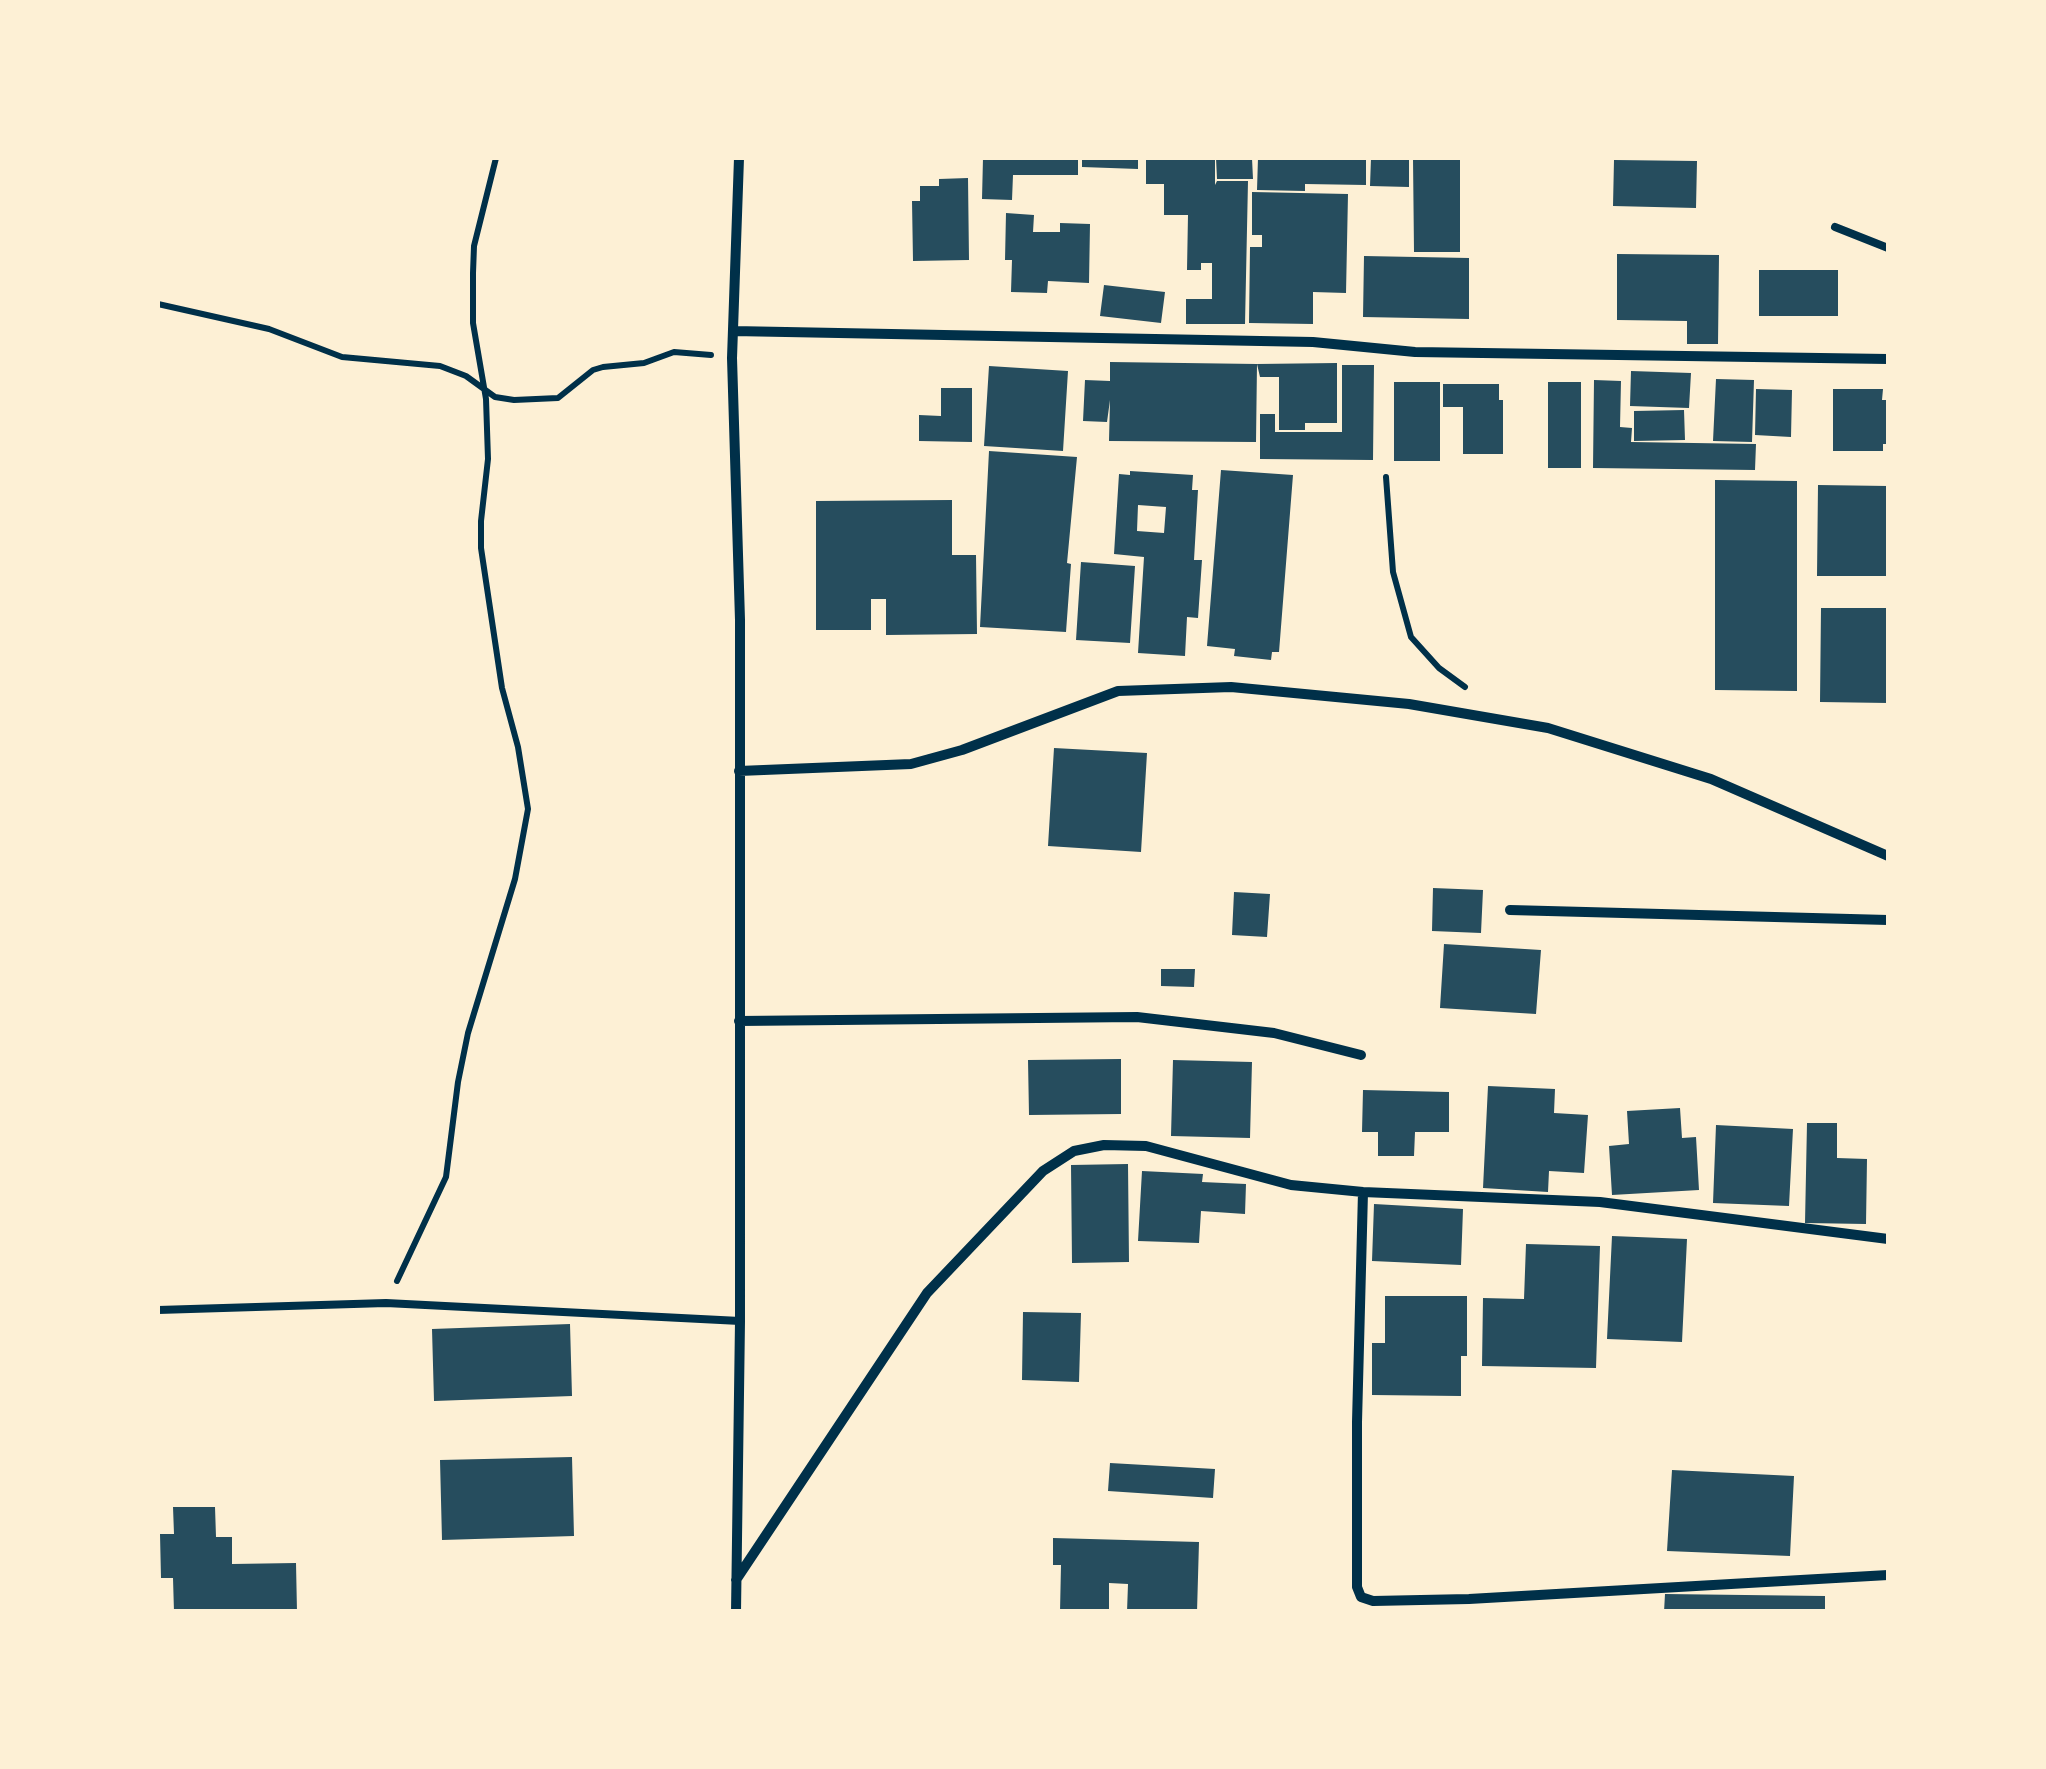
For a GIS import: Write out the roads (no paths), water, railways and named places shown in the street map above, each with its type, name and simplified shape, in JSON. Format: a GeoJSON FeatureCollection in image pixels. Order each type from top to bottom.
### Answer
{"type":"FeatureCollection","features":[{"type":"Feature","properties":{"kind":"street"},"geometry":{"type":"LineString","coordinates":[[736,1612],[740,620],[732,358],[739,158]]}},
{"type":"Feature","properties":{"kind":"street"},"geometry":{"type":"LineString","coordinates":[[733,331],[1314,342],[1414,352],[1888,359]]}},
{"type":"Feature","properties":{"kind":"street"},"geometry":{"type":"LineString","coordinates":[[739,771],[911,764],[962,750],[1118,691],[1231,687],[1410,704],[1548,728],[1711,779],[1888,856]]}},
{"type":"Feature","properties":{"kind":"street"},"geometry":{"type":"LineString","coordinates":[[1510,910],[1888,920]]}},
{"type":"Feature","properties":{"kind":"street"},"geometry":{"type":"LineString","coordinates":[[738,1020],[1137,1017],[1274,1032],[1362,1055]]}},
{"type":"Feature","properties":{"kind":"street"},"geometry":{"type":"LineString","coordinates":[[736,1580],[927,1293],[1043,1172],[1074,1151],[1104,1145],[1146,1146],[1291,1185],[1363,1192],[1600,1202],[1888,1240]]}},
{"type":"Feature","properties":{"kind":"street"},"geometry":{"type":"LineString","coordinates":[[1363,1192],[1357,1422],[1357,1587],[1361,1598],[1470,1599],[1888,1576]]}},
{"type":"Feature","properties":{"kind":"lane"},"geometry":{"type":"LineString","coordinates":[[1835,226],[1888,248]]}},
{"type":"Feature","properties":{"kind":"lane"},"geometry":{"type":"LineString","coordinates":[[158,1310],[386,1303],[740,1321]]}}]}
